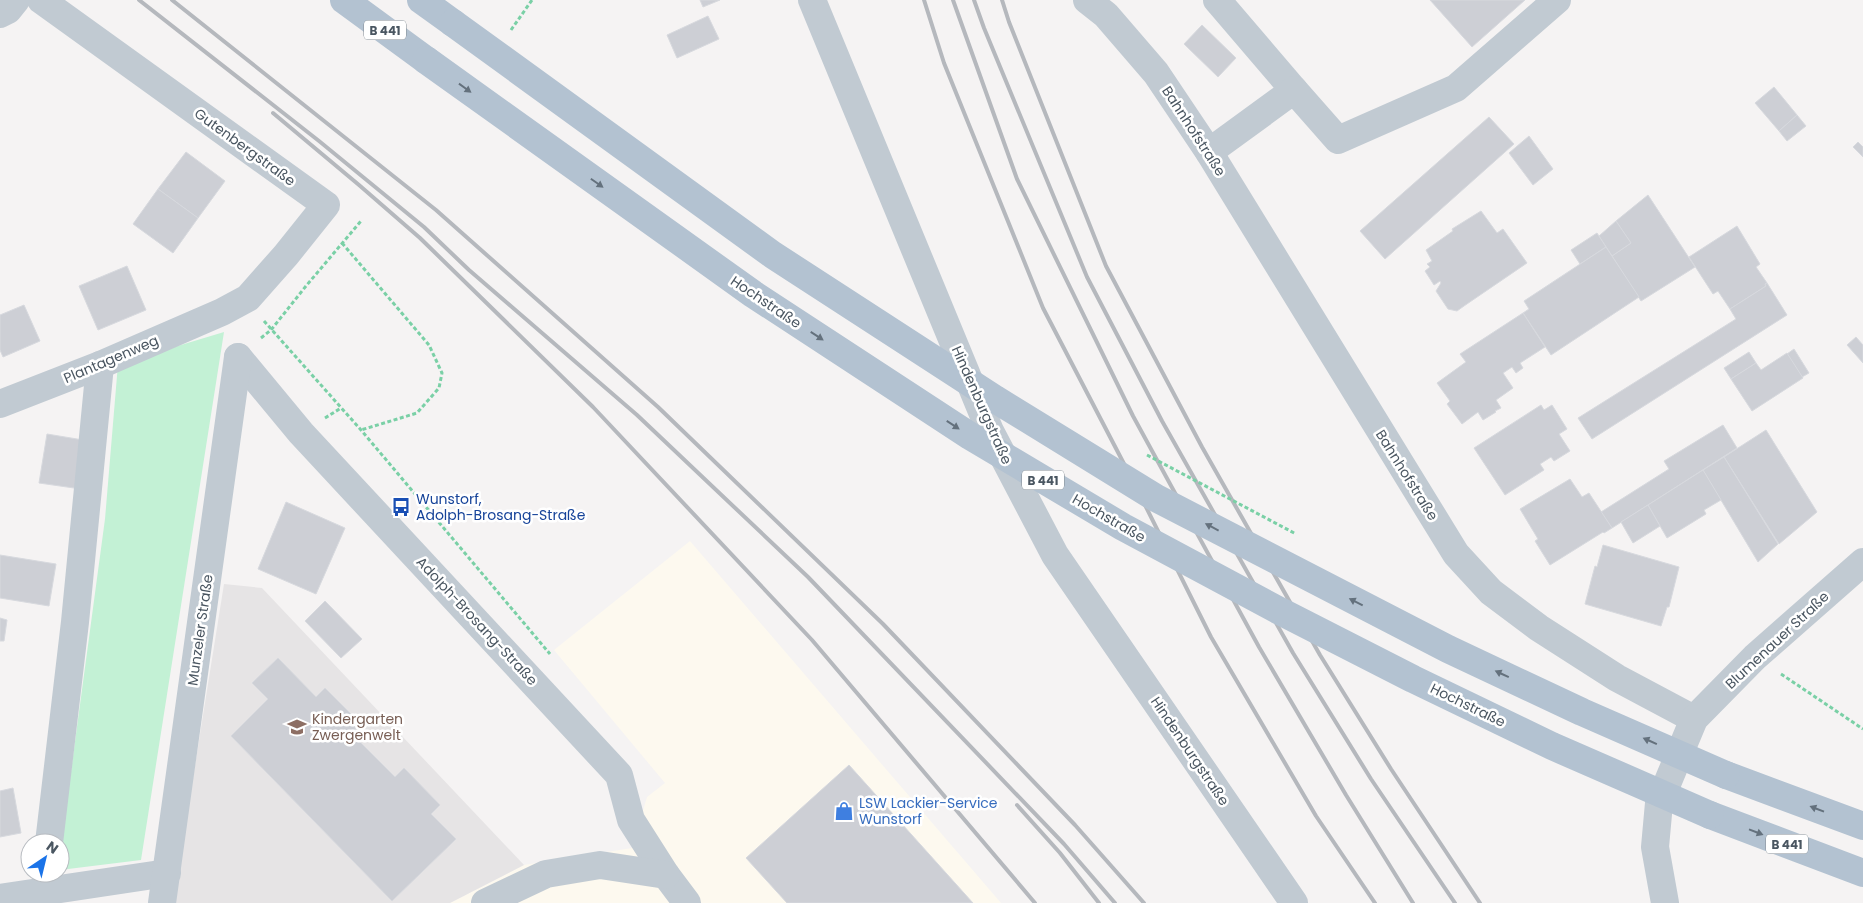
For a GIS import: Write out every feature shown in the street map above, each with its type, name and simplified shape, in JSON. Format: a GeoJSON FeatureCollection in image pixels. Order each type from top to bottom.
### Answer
{"type":"FeatureCollection","features":[{"type":"Feature","properties":{"kind":"main road","name":"Hochstraße"},"geometry":{"type":"LineString","coordinates":[[344,0],[753,294],[970,436],[1124,527],[1276,609],[1552,746],[1710,815],[1863,873]]}},
{"type":"Feature","properties":{"kind":"main road"},"geometry":{"type":"LineString","coordinates":[[421,0],[773,255],[995,399],[1156,498],[1448,649],[1582,712],[1726,775],[1863,826]]}},
{"type":"Feature","properties":{"kind":"street"},"geometry":{"type":"LineString","coordinates":[[0,14],[8,10],[16,0]]}},
{"type":"Feature","properties":{"kind":"street","name":"Gutenbergstraße"},"geometry":{"type":"LineString","coordinates":[[41,0],[326,205],[248,298],[222,312]]}},
{"type":"Feature","properties":{"kind":"street","name":"Hindenburgstraße"},"geometry":{"type":"LineString","coordinates":[[812,0],[990,431],[1055,555],[1294,903]]}},
{"type":"Feature","properties":{"kind":"street","name":"Bahnhofstraße"},"geometry":{"type":"LineString","coordinates":[[1087,0],[1106,14],[1156,73],[1209,152],[1456,554],[1491,592],[1539,628],[1617,678],[1694,720]]}},
{"type":"Feature","properties":{"kind":"street"},"geometry":{"type":"LineString","coordinates":[[1217,0],[1338,140],[1456,88],[1557,0]]}},
{"type":"Feature","properties":{"kind":"street"},"geometry":{"type":"LineString","coordinates":[[1209,152],[1294,90]]}},
{"type":"Feature","properties":{"kind":"street","name":"Plantagenweg"},"geometry":{"type":"LineString","coordinates":[[0,404],[100,365],[222,312]]}},
{"type":"Feature","properties":{"kind":"street","name":"Munzeler Straße"},"geometry":{"type":"LineString","coordinates":[[162,903],[238,357]]}},
{"type":"Feature","properties":{"kind":"street","name":"Adolph-Brosang-Straße"},"geometry":{"type":"LineString","coordinates":[[238,357],[302,433],[619,774],[631,820],[666,875],[687,903]]}},
{"type":"Feature","properties":{"kind":"street"},"geometry":{"type":"LineString","coordinates":[[50,833],[100,365]]}},
{"type":"Feature","properties":{"kind":"street","name":"Blumenauer Straße"},"geometry":{"type":"LineString","coordinates":[[1694,720],[1756,657],[1863,562]]}},
{"type":"Feature","properties":{"kind":"street"},"geometry":{"type":"LineString","coordinates":[[1665,903],[1655,847],[1659,803],[1694,720]]}},
{"type":"Feature","properties":{"kind":"street"},"geometry":{"type":"LineString","coordinates":[[485,903],[546,874],[600,865],[666,875]]}},
{"type":"Feature","properties":{"kind":"street"},"geometry":{"type":"LineString","coordinates":[[70,880],[166,873]]}},
{"type":"Feature","properties":{"kind":"street"},"geometry":{"type":"LineString","coordinates":[[0,898],[41,883]]}},
{"type":"Feature","properties":{"kind":"path"},"geometry":{"type":"LineString","coordinates":[[508,30],[516,36]]}},
{"type":"Feature","properties":{"kind":"path"},"geometry":{"type":"LineString","coordinates":[[271,330],[361,221]]}},
{"type":"Feature","properties":{"kind":"path"},"geometry":{"type":"LineString","coordinates":[[342,243],[429,345],[442,373],[439,388],[417,413],[361,430]]}},
{"type":"Feature","properties":{"kind":"path"},"geometry":{"type":"LineString","coordinates":[[248,298],[271,330],[361,430],[414,494]]}},
{"type":"Feature","properties":{"kind":"path"},"geometry":{"type":"LineString","coordinates":[[1144,453],[1301,537]]}},
{"type":"Feature","properties":{"kind":"path"},"geometry":{"type":"LineString","coordinates":[[1756,657],[1863,729]]}},
{"type":"Feature","properties":{"kind":"shaded area"},"geometry":{"type":"Polygon","coordinates":[[[690,541],[1001,903],[450,903],[524,865],[632,848],[647,797],[665,783],[554,650],[690,541]]]}},
{"type":"Feature","properties":{"kind":"shaded area","name":"Kindergarten Zwergenwelt"},"geometry":{"type":"Polygon","coordinates":[[[224,584],[262,588],[524,865],[450,903],[173,903],[224,584]]]}},
{"type":"Feature","properties":{"kind":"green space"},"geometry":{"type":"Polygon","coordinates":[[[224,332],[141,860],[70,869],[70,833],[63,833],[105,519],[118,364],[224,332]]]}},
{"type":"Feature","properties":{"kind":"building"},"geometry":{"type":"Polygon","coordinates":[[[700,0],[720,0],[703,7],[700,0]]]}},
{"type":"Feature","properties":{"kind":"building"},"geometry":{"type":"Polygon","coordinates":[[[1430,0],[1525,0],[1472,47],[1430,0]]]}},
{"type":"Feature","properties":{"kind":"building"},"geometry":{"type":"Polygon","coordinates":[[[708,16],[719,39],[677,58],[667,35],[708,16]]]}},
{"type":"Feature","properties":{"kind":"building"},"geometry":{"type":"Polygon","coordinates":[[[1202,25],[1236,58],[1218,77],[1184,44],[1202,25]]]}},
{"type":"Feature","properties":{"kind":"building"},"geometry":{"type":"Polygon","coordinates":[[[1774,87],[1797,115],[1779,131],[1755,103],[1774,87]]]}},
{"type":"Feature","properties":{"kind":"building"},"geometry":{"type":"Polygon","coordinates":[[[1797,115],[1806,126],[1787,141],[1779,131],[1797,115]]]}},
{"type":"Feature","properties":{"kind":"building"},"geometry":{"type":"Polygon","coordinates":[[[1489,117],[1514,144],[1385,259],[1360,231],[1489,117]]]}},
{"type":"Feature","properties":{"kind":"building"},"geometry":{"type":"Polygon","coordinates":[[[1529,136],[1553,169],[1533,185],[1509,153],[1529,136]]]}},
{"type":"Feature","properties":{"kind":"building"},"geometry":{"type":"Polygon","coordinates":[[[1858,142],[1863,147],[1863,157],[1853,147],[1858,142]]]}},
{"type":"Feature","properties":{"kind":"building"},"geometry":{"type":"Polygon","coordinates":[[[186,152],[225,181],[198,218],[158,189],[186,152]]]}},
{"type":"Feature","properties":{"kind":"building"},"geometry":{"type":"Polygon","coordinates":[[[158,189],[198,218],[173,253],[133,224],[158,189]]]}},
{"type":"Feature","properties":{"kind":"building"},"geometry":{"type":"Polygon","coordinates":[[[1648,195],[1695,267],[1641,301],[1612,256],[1631,243],[1616,221],[1648,195]]]}},
{"type":"Feature","properties":{"kind":"building"},"geometry":{"type":"Polygon","coordinates":[[[1481,211],[1497,233],[1503,229],[1527,263],[1457,311],[1448,309],[1436,291],[1441,283],[1440,281],[1434,285],[1425,271],[1430,267],[1427,264],[1432,261],[1426,250],[1453,231],[1452,229],[1481,211]]]}},
{"type":"Feature","properties":{"kind":"building"},"geometry":{"type":"Polygon","coordinates":[[[1616,221],[1631,243],[1612,256],[1599,236],[1616,221]]]}},
{"type":"Feature","properties":{"kind":"building"},"geometry":{"type":"Polygon","coordinates":[[[1737,226],[1760,264],[1756,267],[1767,283],[1765,284],[1766,286],[1730,309],[1718,291],[1713,294],[1689,257],[1737,226]]]}},
{"type":"Feature","properties":{"kind":"building"},"geometry":{"type":"Polygon","coordinates":[[[1597,233],[1606,247],[1580,264],[1571,250],[1597,233]]]}},
{"type":"Feature","properties":{"kind":"building"},"geometry":{"type":"Polygon","coordinates":[[[1606,247],[1639,297],[1551,355],[1523,313],[1529,309],[1524,301],[1606,247]]]}},
{"type":"Feature","properties":{"kind":"building"},"geometry":{"type":"Polygon","coordinates":[[[127,266],[146,310],[98,330],[79,286],[127,266]]]}},
{"type":"Feature","properties":{"kind":"building"},"geometry":{"type":"Polygon","coordinates":[[[1767,283],[1787,315],[1592,439],[1578,418],[1736,319],[1730,309],[1766,286],[1765,284],[1767,283]]]}},
{"type":"Feature","properties":{"kind":"building"},"geometry":{"type":"Polygon","coordinates":[[[24,305],[40,341],[3,357],[0,350],[0,315],[24,305]]]}},
{"type":"Feature","properties":{"kind":"building"},"geometry":{"type":"Polygon","coordinates":[[[1523,313],[1545,347],[1520,363],[1523,368],[1516,373],[1512,367],[1503,373],[1513,388],[1496,400],[1501,408],[1483,420],[1478,412],[1462,424],[1447,404],[1450,401],[1437,383],[1466,362],[1460,354],[1523,313]]]}},
{"type":"Feature","properties":{"kind":"building"},"geometry":{"type":"Polygon","coordinates":[[[1856,337],[1863,345],[1863,363],[1847,345],[1856,337]]]}},
{"type":"Feature","properties":{"kind":"building"},"geometry":{"type":"Polygon","coordinates":[[[1794,349],[1809,373],[1802,377],[1787,354],[1794,349]]]}},
{"type":"Feature","properties":{"kind":"building"},"geometry":{"type":"Polygon","coordinates":[[[1749,352],[1756,363],[1731,379],[1724,368],[1749,352]]]}},
{"type":"Feature","properties":{"kind":"building"},"geometry":{"type":"Polygon","coordinates":[[[1787,353],[1803,378],[1752,411],[1731,379],[1756,363],[1761,370],[1787,353]]]}},
{"type":"Feature","properties":{"kind":"building"},"geometry":{"type":"Polygon","coordinates":[[[1541,405],[1544,410],[1552,405],[1567,429],[1559,434],[1570,451],[1554,461],[1551,457],[1540,464],[1544,470],[1505,495],[1474,448],[1541,405]]]}},
{"type":"Feature","properties":{"kind":"building"},"geometry":{"type":"Polygon","coordinates":[[[1723,425],[1737,448],[1612,528],[1601,512],[1669,469],[1664,461],[1723,425]]]}},
{"type":"Feature","properties":{"kind":"building"},"geometry":{"type":"Polygon","coordinates":[[[1766,430],[1817,512],[1779,544],[1724,457],[1766,430]]]}},
{"type":"Feature","properties":{"kind":"building"},"geometry":{"type":"Polygon","coordinates":[[[47,434],[89,441],[81,489],[39,483],[47,434]]]}},
{"type":"Feature","properties":{"kind":"building"},"geometry":{"type":"Polygon","coordinates":[[[1724,457],[1778,544],[1758,562],[1703,470],[1724,457]]]}},
{"type":"Feature","properties":{"kind":"building"},"geometry":{"type":"Polygon","coordinates":[[[1703,470],[1721,500],[1704,510],[1706,514],[1667,538],[1648,505],[1703,470]]]}},
{"type":"Feature","properties":{"kind":"building"},"geometry":{"type":"Polygon","coordinates":[[[1570,479],[1582,497],[1589,493],[1612,528],[1550,565],[1535,541],[1538,539],[1520,509],[1570,479]]]}},
{"type":"Feature","properties":{"kind":"building"},"geometry":{"type":"Polygon","coordinates":[[[286,502],[345,528],[316,594],[258,569],[286,502]]]}},
{"type":"Feature","properties":{"kind":"building"},"geometry":{"type":"Polygon","coordinates":[[[1648,505],[1660,526],[1633,543],[1621,522],[1648,505]]]}},
{"type":"Feature","properties":{"kind":"building"},"geometry":{"type":"Polygon","coordinates":[[[1603,545],[1679,567],[1669,607],[1667,607],[1661,626],[1585,604],[1595,566],[1597,567],[1603,545]]]}},
{"type":"Feature","properties":{"kind":"building"},"geometry":{"type":"Polygon","coordinates":[[[0,555],[56,564],[49,606],[0,598],[0,555]]]}},
{"type":"Feature","properties":{"kind":"building"},"geometry":{"type":"Polygon","coordinates":[[[325,601],[362,639],[341,658],[305,621],[325,601]]]}},
{"type":"Feature","properties":{"kind":"building"},"geometry":{"type":"Polygon","coordinates":[[[0,618],[7,620],[4,641],[0,641],[0,618]]]}},
{"type":"Feature","properties":{"kind":"building"},"geometry":{"type":"Polygon","coordinates":[[[278,658],[316,697],[325,688],[361,724],[351,733],[395,777],[404,768],[440,805],[431,814],[456,839],[392,901],[231,736],[268,699],[252,683],[278,658]]]}},
{"type":"Feature","properties":{"kind":"building","name":"LSW Lackier-Service Wunstorf"},"geometry":{"type":"Polygon","coordinates":[[[849,765],[973,903],[787,903],[746,858],[849,765]]]}},
{"type":"Feature","properties":{"kind":"building"},"geometry":{"type":"Polygon","coordinates":[[[13,788],[21,833],[0,837],[0,791],[13,788]]]}},
{"type":"Feature","properties":{"kind":"railway"},"geometry":{"type":"LineString","coordinates":[[139,0],[319,141],[424,227],[469,270],[637,415],[808,577],[1064,844],[1115,903]]}},
{"type":"Feature","properties":{"kind":"railway"},"geometry":{"type":"LineString","coordinates":[[172,0],[436,210],[658,407],[883,624],[1075,825],[1144,903]]}},
{"type":"Feature","properties":{"kind":"railway"},"geometry":{"type":"LineString","coordinates":[[924,0],[944,63],[1043,308],[1211,637],[1316,816],[1375,903]]}},
{"type":"Feature","properties":{"kind":"railway"},"geometry":{"type":"LineString","coordinates":[[953,0],[1017,179],[1133,416],[1259,647],[1346,795],[1413,903]]}},
{"type":"Feature","properties":{"kind":"railway"},"geometry":{"type":"LineString","coordinates":[[974,0],[1087,277],[1162,421],[1293,653],[1371,779],[1455,903]]}},
{"type":"Feature","properties":{"kind":"railway"},"geometry":{"type":"LineString","coordinates":[[1002,0],[1106,266],[1202,447],[1320,655],[1391,769],[1480,903]]}},
{"type":"Feature","properties":{"kind":"railway"},"geometry":{"type":"LineString","coordinates":[[273,113],[420,238],[593,407],[812,640],[1035,903]]}},
{"type":"Feature","properties":{"kind":"railway"},"geometry":{"type":"LineString","coordinates":[[1017,805],[1060,853],[1099,903]]}},
{"type":"Feature","properties":{"kind":"place","name":"Wunstorf, Adolph-Brosang-Straße"},"geometry":{"type":"Point","coordinates":[401,507]}},
{"type":"Feature","properties":{"kind":"place","name":"Kindergarten Zwergenwelt"},"geometry":{"type":"Point","coordinates":[297,727]}},
{"type":"Feature","properties":{"kind":"place","name":"LSW Lackier-Service Wunstorf"},"geometry":{"type":"Point","coordinates":[844,811]}}]}
